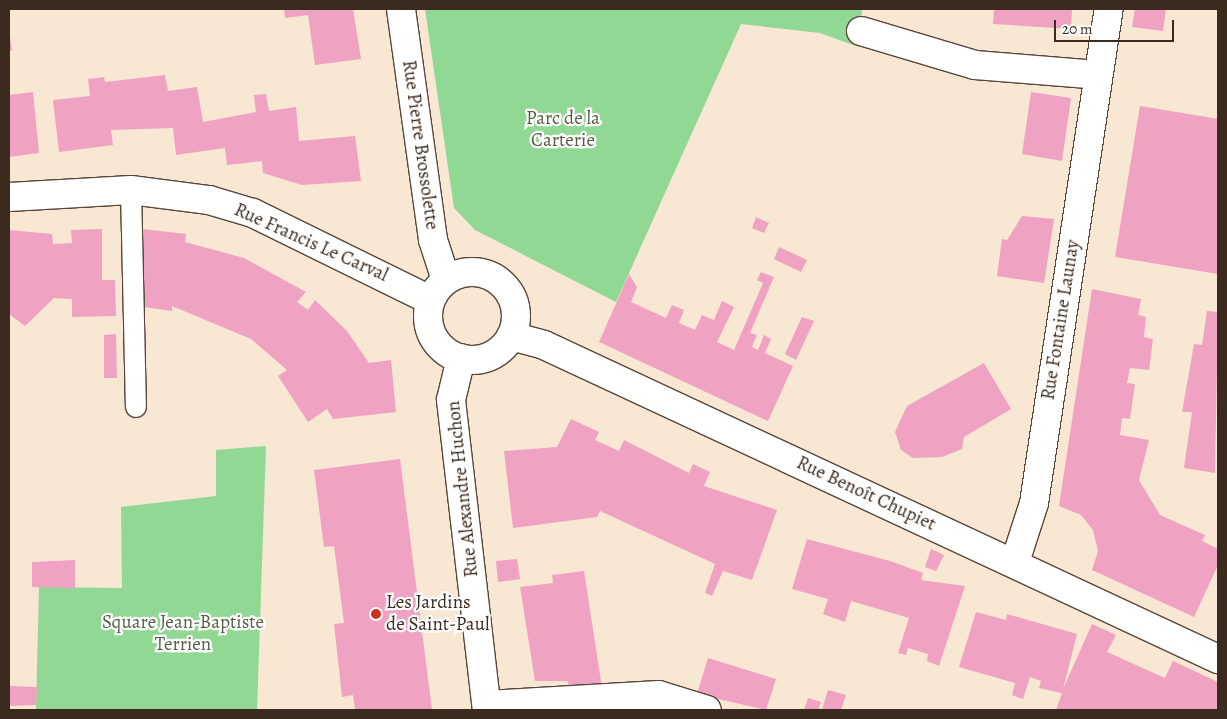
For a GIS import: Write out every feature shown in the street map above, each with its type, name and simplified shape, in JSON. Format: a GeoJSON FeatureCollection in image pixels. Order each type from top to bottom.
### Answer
{"type":"FeatureCollection","features":[{"type":"Feature","properties":{"kind":"street","name":"Rue Pierre Brossolette"},"geometry":{"type":"LineString","coordinates":[[401,9],[433,240],[438,290]]}},
{"type":"Feature","properties":{"kind":"street","name":"Rue Fontaine Launay"},"geometry":{"type":"LineString","coordinates":[[1015,562],[1034,503],[1109,9]]}},
{"type":"Feature","properties":{"kind":"street"},"geometry":{"type":"LineString","coordinates":[[861,31],[974,65],[1098,75]]}},
{"type":"Feature","properties":{"kind":"street","name":"Rue Francis Le Carval"},"geometry":{"type":"LineString","coordinates":[[9,197],[131,190],[178,193],[253,214],[438,290]]}},
{"type":"Feature","properties":{"kind":"street"},"geometry":{"type":"LineString","coordinates":[[478,272],[494,277],[513,299],[516,311],[511,336],[498,351],[480,359],[461,358],[436,342],[427,315],[438,290],[478,272]]}},
{"type":"Feature","properties":{"kind":"street","name":"Rue Benoît Chupiet"},"geometry":{"type":"LineString","coordinates":[[511,336],[544,345],[1015,562],[1218,659]]}},
{"type":"Feature","properties":{"kind":"street","name":"Rue Alexandre Huchon"},"geometry":{"type":"LineString","coordinates":[[461,358],[452,400],[487,707]]}},
{"type":"Feature","properties":{"kind":"street"},"geometry":{"type":"LineString","coordinates":[[487,707],[659,695],[707,710]]}},
{"type":"Feature","properties":{"kind":"lane"},"geometry":{"type":"LineString","coordinates":[[131,190],[136,407]]}},
{"type":"Feature","properties":{"kind":"green space","name":"Parc de la Carterie"},"geometry":{"type":"Polygon","coordinates":[[[425,9],[862,9],[859,47],[820,33],[741,24],[616,302],[475,230],[454,208],[425,9]]]}},
{"type":"Feature","properties":{"kind":"green space","name":"Square Jean-Baptiste Terrien"},"geometry":{"type":"Polygon","coordinates":[[[266,446],[257,710],[36,710],[39,587],[122,588],[121,507],[216,496],[216,450],[266,446]]]}},
{"type":"Feature","properties":{"kind":"building"},"geometry":{"type":"Polygon","coordinates":[[[284,9],[353,9],[361,59],[315,65],[308,15],[285,18],[284,9]]]}},
{"type":"Feature","properties":{"kind":"building"},"geometry":{"type":"Polygon","coordinates":[[[994,9],[1072,9],[1071,29],[993,24],[994,9]]]}},
{"type":"Feature","properties":{"kind":"building"},"geometry":{"type":"Polygon","coordinates":[[[1135,9],[1166,9],[1163,31],[1132,27],[1135,9]]]}},
{"type":"Feature","properties":{"kind":"building"},"geometry":{"type":"Polygon","coordinates":[[[9,29],[12,51],[9,51],[9,29]]]}},
{"type":"Feature","properties":{"kind":"building"},"geometry":{"type":"Polygon","coordinates":[[[165,75],[168,91],[197,87],[203,122],[256,112],[254,95],[266,94],[269,111],[296,107],[299,141],[355,136],[361,181],[302,185],[263,173],[262,161],[227,165],[225,148],[176,155],[173,128],[111,130],[113,145],[59,152],[53,100],[90,96],[88,79],[104,77],[105,82],[165,75]]]}},
{"type":"Feature","properties":{"kind":"building"},"geometry":{"type":"Polygon","coordinates":[[[33,92],[39,153],[9,157],[9,95],[33,92]]]}},
{"type":"Feature","properties":{"kind":"building"},"geometry":{"type":"Polygon","coordinates":[[[1031,92],[1071,98],[1062,161],[1022,154],[1031,92]]]}},
{"type":"Feature","properties":{"kind":"building"},"geometry":{"type":"Polygon","coordinates":[[[1140,106],[1218,119],[1218,274],[1115,257],[1140,106]]]}},
{"type":"Feature","properties":{"kind":"building"},"geometry":{"type":"Polygon","coordinates":[[[1022,216],[1054,219],[1044,283],[997,276],[1002,239],[1007,240],[1022,216]]]}},
{"type":"Feature","properties":{"kind":"building"},"geometry":{"type":"Polygon","coordinates":[[[756,217],[769,223],[764,233],[752,228],[756,217]]]}},
{"type":"Feature","properties":{"kind":"building"},"geometry":{"type":"Polygon","coordinates":[[[102,229],[102,280],[115,280],[116,316],[72,317],[72,299],[54,298],[25,326],[9,314],[9,230],[52,234],[53,244],[72,243],[71,230],[102,229]]]}},
{"type":"Feature","properties":{"kind":"building"},"geometry":{"type":"Polygon","coordinates":[[[142,229],[186,234],[185,242],[244,258],[306,292],[297,302],[308,310],[315,300],[347,331],[369,363],[391,360],[396,412],[333,419],[327,409],[308,422],[278,376],[287,370],[251,339],[172,306],[172,311],[144,307],[142,229]]]}},
{"type":"Feature","properties":{"kind":"building"},"geometry":{"type":"Polygon","coordinates":[[[779,247],[807,260],[801,272],[774,259],[779,247]]]}},
{"type":"Feature","properties":{"kind":"building"},"geometry":{"type":"Polygon","coordinates":[[[761,272],[774,277],[750,333],[757,335],[752,347],[758,350],[764,335],[771,339],[765,353],[793,366],[768,421],[599,342],[629,274],[637,287],[631,302],[666,318],[672,305],[684,310],[679,323],[695,330],[702,315],[714,320],[722,301],[734,307],[717,342],[734,350],[763,283],[757,280],[761,272]]]}},
{"type":"Feature","properties":{"kind":"building"},"geometry":{"type":"Polygon","coordinates":[[[1092,289],[1141,299],[1138,315],[1146,317],[1144,337],[1153,339],[1149,370],[1130,368],[1127,383],[1135,384],[1130,419],[1122,418],[1120,435],[1149,440],[1139,480],[1160,515],[1205,535],[1202,541],[1218,549],[1218,565],[1194,617],[1092,570],[1098,551],[1093,530],[1081,515],[1059,506],[1092,289]]]}},
{"type":"Feature","properties":{"kind":"building"},"geometry":{"type":"Polygon","coordinates":[[[1207,311],[1218,312],[1215,473],[1184,468],[1192,412],[1182,412],[1194,344],[1202,345],[1207,311]]]}},
{"type":"Feature","properties":{"kind":"building"},"geometry":{"type":"Polygon","coordinates":[[[802,317],[814,321],[796,360],[785,354],[802,317]]]}},
{"type":"Feature","properties":{"kind":"building"},"geometry":{"type":"Polygon","coordinates":[[[116,334],[117,378],[104,378],[104,335],[116,334]]]}},
{"type":"Feature","properties":{"kind":"building"},"geometry":{"type":"Polygon","coordinates":[[[984,363],[1011,409],[964,437],[962,449],[942,457],[913,458],[901,450],[895,432],[907,406],[984,363]]]}},
{"type":"Feature","properties":{"kind":"building"},"geometry":{"type":"Polygon","coordinates":[[[571,419],[599,432],[595,440],[619,451],[624,440],[689,473],[693,464],[710,472],[704,486],[777,510],[752,580],[723,571],[712,596],[705,593],[715,564],[600,511],[597,517],[513,528],[504,451],[557,447],[571,419]]]}},
{"type":"Feature","properties":{"kind":"building","name":"Les Jardins de Saint-Paul"},"geometry":{"type":"Polygon","coordinates":[[[400,459],[432,710],[355,710],[353,695],[342,697],[334,624],[344,623],[334,546],[324,547],[314,470],[400,459]]]}},
{"type":"Feature","properties":{"kind":"building"},"geometry":{"type":"Polygon","coordinates":[[[807,539],[890,561],[923,573],[921,580],[965,586],[939,666],[927,661],[928,654],[908,648],[906,655],[898,653],[909,618],[851,601],[845,622],[823,614],[828,599],[792,589],[807,539]]]}},
{"type":"Feature","properties":{"kind":"building"},"geometry":{"type":"Polygon","coordinates":[[[931,549],[944,555],[936,571],[925,567],[931,549]]]}},
{"type":"Feature","properties":{"kind":"building"},"geometry":{"type":"Polygon","coordinates":[[[517,559],[520,579],[498,582],[496,561],[517,559]]]}},
{"type":"Feature","properties":{"kind":"building"},"geometry":{"type":"Polygon","coordinates":[[[75,560],[75,588],[32,587],[32,562],[75,560]]]}},
{"type":"Feature","properties":{"kind":"building"},"geometry":{"type":"Polygon","coordinates":[[[584,571],[602,688],[569,688],[568,681],[535,681],[520,587],[553,583],[552,575],[584,571]]]}},
{"type":"Feature","properties":{"kind":"building"},"geometry":{"type":"Polygon","coordinates":[[[976,612],[1006,620],[1007,614],[1077,634],[1063,689],[1092,624],[1116,635],[1107,652],[1165,678],[1173,661],[1218,682],[1218,710],[1056,710],[1062,693],[1039,688],[1041,681],[1030,677],[1023,699],[1012,695],[1015,683],[959,667],[976,612]]]}},
{"type":"Feature","properties":{"kind":"building"},"geometry":{"type":"Polygon","coordinates":[[[708,658],[776,679],[766,710],[697,694],[708,658]]]}},
{"type":"Feature","properties":{"kind":"building"},"geometry":{"type":"Polygon","coordinates":[[[9,686],[37,687],[36,705],[9,706],[9,686]]]}},
{"type":"Feature","properties":{"kind":"building"},"geometry":{"type":"Polygon","coordinates":[[[828,690],[846,695],[841,710],[822,710],[828,690]]]}},
{"type":"Feature","properties":{"kind":"building"},"geometry":{"type":"Polygon","coordinates":[[[808,698],[821,702],[818,710],[804,710],[808,698]]]}},
{"type":"Feature","properties":{"kind":"place","name":"Les Jardins de Saint-Paul"},"geometry":{"type":"Point","coordinates":[376,614]}}]}
